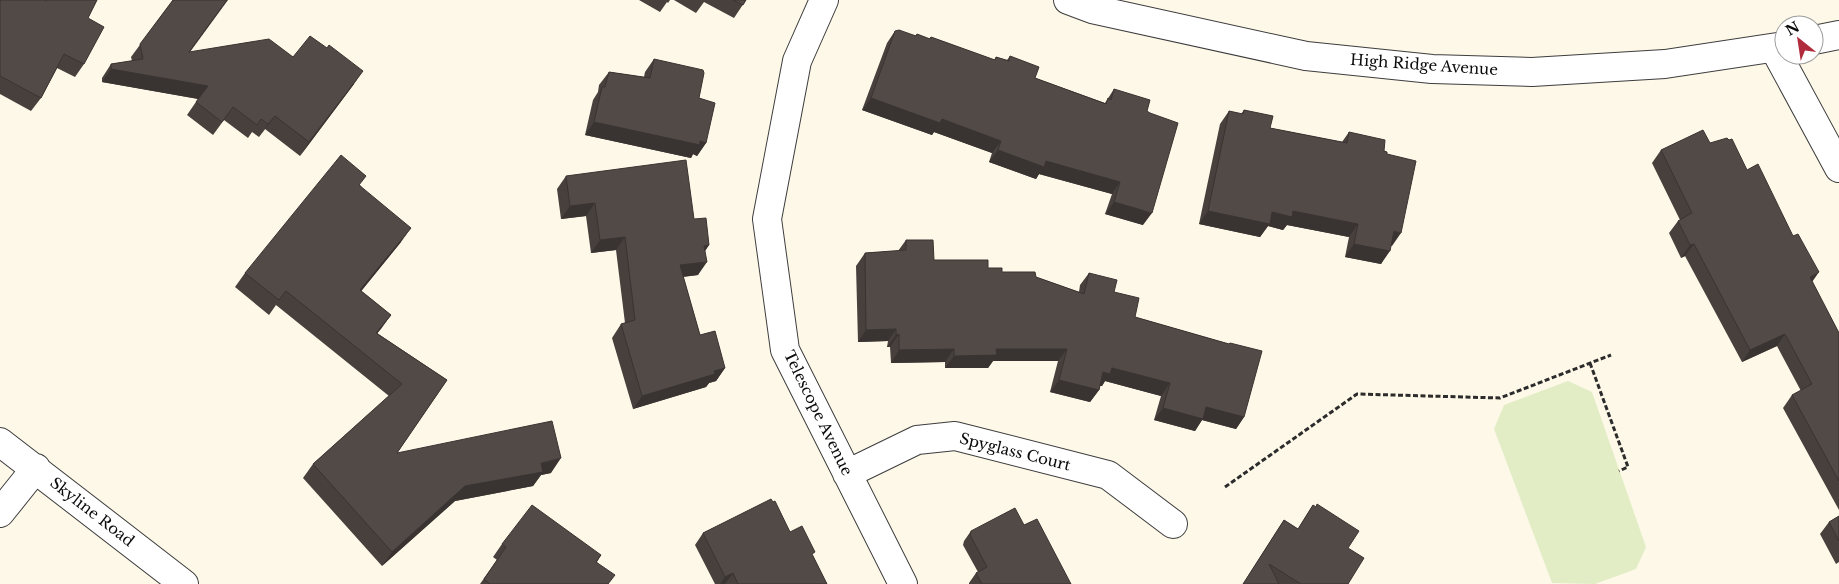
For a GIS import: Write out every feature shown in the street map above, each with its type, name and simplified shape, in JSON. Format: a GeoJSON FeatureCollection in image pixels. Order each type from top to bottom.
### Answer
{"type":"FeatureCollection","features":[{"type":"Feature","properties":{"kind":"street","name":"Telescope Avenue"},"geometry":{"type":"LineString","coordinates":[[824,0],[797,61],[767,219],[785,350],[903,584]]}},
{"type":"Feature","properties":{"kind":"street","name":"High Ridge Avenue"},"geometry":{"type":"LineString","coordinates":[[1068,0],[1092,9],[1306,56],[1432,69],[1532,72],[1665,64],[1774,48]]}},
{"type":"Feature","properties":{"kind":"street"},"geometry":{"type":"LineString","coordinates":[[1824,38],[1839,35]]}},
{"type":"Feature","properties":{"kind":"street"},"geometry":{"type":"LineString","coordinates":[[1788,65],[1839,168]]}},
{"type":"Feature","properties":{"kind":"street","name":"Spyglass Court"},"geometry":{"type":"LineString","coordinates":[[847,474],[917,440],[955,436],[1108,475],[1173,524]]}},
{"type":"Feature","properties":{"kind":"street","name":"Skyline Road"},"geometry":{"type":"LineString","coordinates":[[0,442],[184,584]]}},
{"type":"Feature","properties":{"kind":"street"},"geometry":{"type":"LineString","coordinates":[[0,513],[36,468]]}},
{"type":"Feature","properties":{"kind":"path"},"geometry":{"type":"LineString","coordinates":[[1225,487],[1357,394],[1500,398],[1611,355]]}},
{"type":"Feature","properties":{"kind":"path"},"geometry":{"type":"LineString","coordinates":[[1590,363],[1628,467],[1620,471]]}},
{"type":"Feature","properties":{"kind":"green space"},"geometry":{"type":"Polygon","coordinates":[[[1568,381],[1592,392],[1646,547],[1636,569],[1595,584],[1552,583],[1494,429],[1504,405],[1568,381]]]}},
{"type":"Feature","properties":{"kind":"building"},"geometry":{"type":"Polygon","coordinates":[[[0,0],[97,0],[88,18],[104,27],[84,64],[64,54],[41,98],[0,76],[0,0]]]}},
{"type":"Feature","properties":{"kind":"building"},"geometry":{"type":"Polygon","coordinates":[[[173,0],[227,0],[189,52],[269,39],[293,57],[310,36],[327,48],[329,45],[363,71],[309,142],[275,116],[268,124],[261,119],[257,125],[233,107],[222,122],[196,102],[208,86],[111,69],[111,64],[143,59],[140,44],[173,0]]]}},
{"type":"Feature","properties":{"kind":"building"},"geometry":{"type":"Polygon","coordinates":[[[733,0],[746,0],[743,5],[733,0]]]}},
{"type":"Feature","properties":{"kind":"building"},"geometry":{"type":"Polygon","coordinates":[[[899,30],[916,36],[917,34],[930,39],[931,37],[995,60],[996,57],[1009,61],[1010,56],[1039,67],[1035,78],[1106,104],[1108,98],[1111,100],[1114,89],[1150,100],[1147,111],[1178,123],[1152,213],[1114,202],[1120,182],[1046,161],[1044,167],[998,150],[1001,141],[942,119],[940,123],[871,98],[895,31],[899,30]]]}},
{"type":"Feature","properties":{"kind":"building"},"geometry":{"type":"Polygon","coordinates":[[[654,59],[703,70],[699,98],[715,103],[706,143],[700,141],[700,145],[594,122],[602,87],[605,87],[609,72],[650,78],[654,59]]]}},
{"type":"Feature","properties":{"kind":"building"},"geometry":{"type":"Polygon","coordinates":[[[1244,110],[1273,116],[1270,128],[1347,143],[1349,132],[1385,140],[1384,151],[1387,154],[1416,161],[1401,233],[1394,231],[1390,251],[1354,244],[1358,224],[1293,211],[1292,217],[1272,212],[1270,224],[1208,211],[1229,111],[1243,114],[1244,110]]]}},
{"type":"Feature","properties":{"kind":"building"},"geometry":{"type":"Polygon","coordinates":[[[1703,130],[1710,143],[1727,138],[1729,140],[1732,139],[1747,170],[1758,164],[1793,236],[1798,234],[1819,272],[1810,277],[1839,333],[1839,481],[1792,395],[1812,384],[1785,334],[1750,350],[1694,244],[1690,245],[1678,221],[1692,213],[1661,150],[1703,130]]]}},
{"type":"Feature","properties":{"kind":"building"},"geometry":{"type":"Polygon","coordinates":[[[341,155],[366,176],[359,185],[411,228],[360,290],[391,315],[376,333],[447,380],[397,453],[552,421],[561,458],[541,463],[543,472],[465,486],[392,552],[313,464],[402,384],[286,291],[279,300],[245,273],[341,155]]]}},
{"type":"Feature","properties":{"kind":"building"},"geometry":{"type":"Polygon","coordinates":[[[686,160],[694,219],[706,218],[709,245],[704,246],[707,262],[680,265],[700,335],[715,331],[725,368],[714,371],[715,374],[642,396],[621,324],[635,320],[625,237],[600,240],[595,203],[570,206],[566,176],[686,160]]]}},
{"type":"Feature","properties":{"kind":"building"},"geometry":{"type":"Polygon","coordinates":[[[906,240],[933,240],[934,260],[988,260],[988,268],[1002,268],[1002,272],[1035,272],[1036,277],[1084,294],[1089,273],[1117,280],[1114,292],[1139,298],[1135,317],[1229,344],[1262,351],[1244,417],[1206,407],[1203,419],[1163,408],[1170,383],[1112,368],[1110,374],[1103,372],[1099,390],[1059,380],[1067,349],[996,349],[997,355],[954,356],[954,349],[899,350],[899,334],[896,335],[896,329],[866,330],[865,253],[906,250],[906,240]]]}},
{"type":"Feature","properties":{"kind":"building"},"geometry":{"type":"Polygon","coordinates":[[[771,499],[773,502],[775,501],[790,532],[802,526],[815,552],[812,554],[827,584],[738,584],[733,573],[725,577],[703,533],[771,499]]]}},
{"type":"Feature","properties":{"kind":"building"},"geometry":{"type":"Polygon","coordinates":[[[1317,504],[1359,531],[1348,548],[1364,558],[1348,584],[1301,584],[1269,564],[1279,584],[1243,584],[1284,520],[1298,529],[1313,505],[1316,507],[1317,504]]]}},
{"type":"Feature","properties":{"kind":"building"},"geometry":{"type":"Polygon","coordinates":[[[532,505],[601,555],[596,562],[615,575],[608,584],[490,584],[484,579],[506,547],[502,544],[532,505]]]}},
{"type":"Feature","properties":{"kind":"building"},"geometry":{"type":"Polygon","coordinates":[[[1015,508],[1024,525],[1037,519],[1071,584],[982,584],[976,573],[987,567],[970,535],[971,531],[1015,508]]]}},
{"type":"Feature","properties":{"kind":"building"},"geometry":{"type":"Polygon","coordinates":[[[1839,516],[1839,541],[1829,522],[1839,516]]]}}]}
